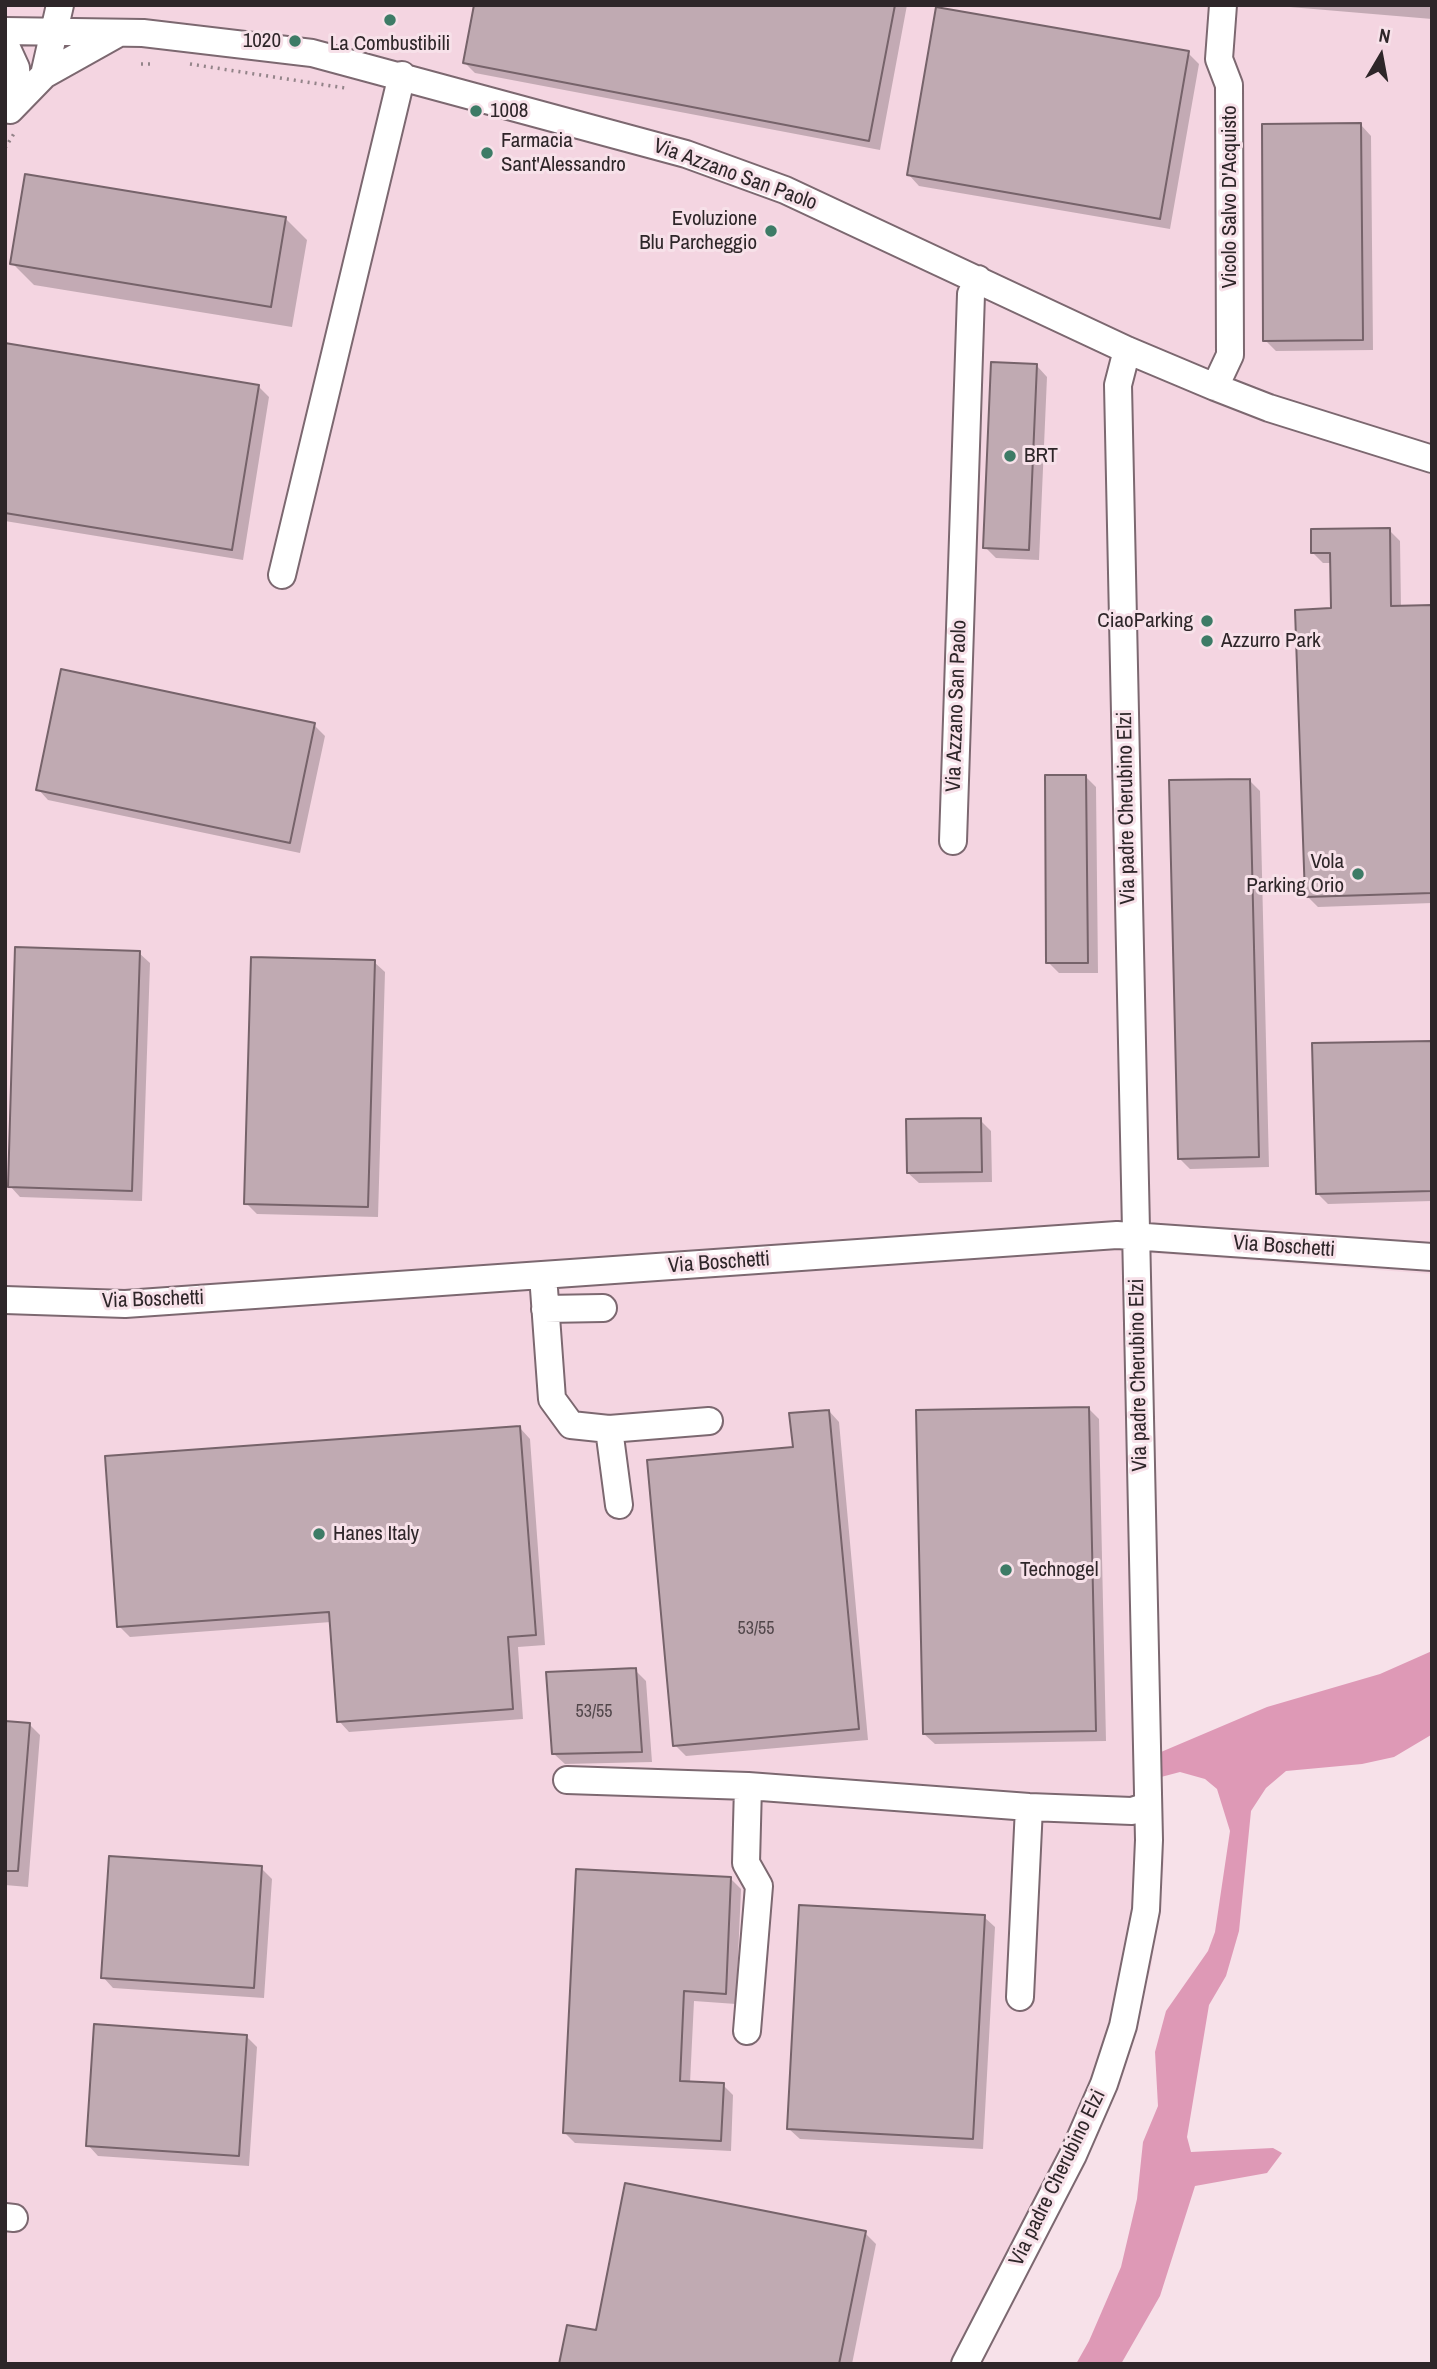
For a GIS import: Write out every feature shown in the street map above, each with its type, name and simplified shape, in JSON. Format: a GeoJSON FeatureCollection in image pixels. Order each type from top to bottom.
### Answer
{"type":"FeatureCollection","features":[{"type":"Feature","properties":{"kind":"street"},"geometry":{"type":"LineString","coordinates":[[11,117],[44,75],[112,32],[67,5]]}},
{"type":"Feature","properties":{"kind":"street","name":"Vicolo Salvo D'Acquisto"},"geometry":{"type":"LineString","coordinates":[[1215,387],[1230,355],[1229,85],[1219,60],[1223,5]]}},
{"type":"Feature","properties":{"kind":"street"},"geometry":{"type":"LineString","coordinates":[[34,24],[44,75]]}},
{"type":"Feature","properties":{"kind":"street"},"geometry":{"type":"LineString","coordinates":[[11,117],[17,82],[16,68],[34,24]]}},
{"type":"Feature","properties":{"kind":"street","name":"Via Azzano San Paolo"},"geometry":{"type":"LineString","coordinates":[[34,24],[312,53],[402,75],[686,154],[785,190],[1127,350],[1215,387],[1269,408],[1432,459]]}},
{"type":"Feature","properties":{"kind":"street"},"geometry":{"type":"LineString","coordinates":[[282,575],[402,75]]}},
{"type":"Feature","properties":{"kind":"street","name":"Via Azzano San Paolo"},"geometry":{"type":"LineString","coordinates":[[953,841],[971,293],[978,279]]}},
{"type":"Feature","properties":{"kind":"street","name":"Via padre Cherubino Elzi"},"geometry":{"type":"LineString","coordinates":[[965,2364],[1073,2155],[1104,2084],[1123,2026],[1138,1965],[1146,1910],[1149,1840],[1118,385],[1127,350]]}},
{"type":"Feature","properties":{"kind":"street","name":"Via Boschetti"},"geometry":{"type":"LineString","coordinates":[[5,1300],[125,1304],[1136,1236],[1432,1258]]}},
{"type":"Feature","properties":{"kind":"street"},"geometry":{"type":"LineString","coordinates":[[542,1275],[552,1399],[571,1424],[609,1429],[709,1420]]}},
{"type":"Feature","properties":{"kind":"street"},"geometry":{"type":"LineString","coordinates":[[545,1309],[603,1308]]}},
{"type":"Feature","properties":{"kind":"street"},"geometry":{"type":"LineString","coordinates":[[609,1429],[619,1505]]}},
{"type":"Feature","properties":{"kind":"street"},"geometry":{"type":"LineString","coordinates":[[567,1780],[748,1786],[1029,1807],[1132,1811],[1147,1806]]}},
{"type":"Feature","properties":{"kind":"street"},"geometry":{"type":"LineString","coordinates":[[747,2031],[759,1886],[746,1863],[748,1786]]}},
{"type":"Feature","properties":{"kind":"street"},"geometry":{"type":"LineString","coordinates":[[1020,1997],[1029,1807]]}},
{"type":"Feature","properties":{"kind":"path"},"geometry":{"type":"LineString","coordinates":[[142,57],[156,59]]}},
{"type":"Feature","properties":{"kind":"path"},"geometry":{"type":"LineString","coordinates":[[183,63],[356,90]]}},
{"type":"Feature","properties":{"kind":"path"},"geometry":{"type":"LineString","coordinates":[[141,64],[152,64]]}},
{"type":"Feature","properties":{"kind":"path"},"geometry":{"type":"LineString","coordinates":[[5,148],[11,117]]}},
{"type":"Feature","properties":{"kind":"shaded area"},"geometry":{"type":"Polygon","coordinates":[[[5,5],[1432,5],[1432,1274],[1149,1253],[1164,1864],[1151,1969],[1082,2160],[979,2364],[5,2364],[5,5]]]}},
{"type":"Feature","properties":{"kind":"shaded area"},"geometry":{"type":"Polygon","coordinates":[[[1432,1651],[1431,1735],[1394,1757],[1362,1764],[1286,1771],[1266,1788],[1251,1811],[1239,1931],[1226,1976],[1209,2005],[1187,2137],[1191,2152],[1273,2148],[1282,2153],[1267,2173],[1195,2186],[1160,2296],[1121,2364],[1076,2364],[1089,2341],[1121,2267],[1137,2199],[1143,2142],[1158,2106],[1155,2052],[1166,2011],[1208,1951],[1215,1932],[1230,1831],[1217,1789],[1205,1779],[1180,1772],[1161,1777],[1161,1752],[1267,1707],[1380,1674],[1432,1651]]]}},
{"type":"Feature","properties":{"kind":"building"},"geometry":{"type":"Polygon","coordinates":[[[474,5],[895,5],[869,141],[463,63],[474,5]]]}},
{"type":"Feature","properties":{"kind":"building"},"geometry":{"type":"Polygon","coordinates":[[[936,7],[1189,51],[1160,219],[907,175],[936,7]]]}},
{"type":"Feature","properties":{"kind":"building"},"geometry":{"type":"Polygon","coordinates":[[[1361,123],[1363,340],[1263,341],[1262,124],[1361,123]]]}},
{"type":"Feature","properties":{"kind":"building"},"geometry":{"type":"Polygon","coordinates":[[[25,174],[286,217],[271,307],[10,264],[25,174]]]}},
{"type":"Feature","properties":{"kind":"building"},"geometry":{"type":"Polygon","coordinates":[[[5,343],[259,385],[232,550],[5,513],[5,343]]]}},
{"type":"Feature","properties":{"kind":"building","name":"BRT"},"geometry":{"type":"Polygon","coordinates":[[[991,362],[1037,364],[1029,550],[983,548],[991,362]]]}},
{"type":"Feature","properties":{"kind":"building"},"geometry":{"type":"Polygon","coordinates":[[[1390,528],[1391,606],[1432,605],[1432,893],[1305,897],[1295,610],[1331,608],[1330,553],[1311,553],[1311,529],[1390,528]]]}},
{"type":"Feature","properties":{"kind":"building"},"geometry":{"type":"Polygon","coordinates":[[[61,669],[315,723],[290,843],[36,790],[61,669]]]}},
{"type":"Feature","properties":{"kind":"building"},"geometry":{"type":"Polygon","coordinates":[[[1045,775],[1086,775],[1088,963],[1046,963],[1045,775]]]}},
{"type":"Feature","properties":{"kind":"building"},"geometry":{"type":"Polygon","coordinates":[[[1250,779],[1259,1157],[1178,1159],[1169,780],[1250,779]]]}},
{"type":"Feature","properties":{"kind":"building"},"geometry":{"type":"Polygon","coordinates":[[[15,947],[140,951],[132,1191],[8,1187],[15,947]]]}},
{"type":"Feature","properties":{"kind":"building"},"geometry":{"type":"Polygon","coordinates":[[[251,957],[375,960],[368,1207],[244,1204],[251,957]]]}},
{"type":"Feature","properties":{"kind":"building"},"geometry":{"type":"Polygon","coordinates":[[[1432,1041],[1432,1191],[1316,1194],[1312,1043],[1432,1041]]]}},
{"type":"Feature","properties":{"kind":"building"},"geometry":{"type":"Polygon","coordinates":[[[981,1118],[982,1172],[907,1173],[906,1119],[981,1118]]]}},
{"type":"Feature","properties":{"kind":"building","name":"Technogel"},"geometry":{"type":"Polygon","coordinates":[[[1089,1407],[1096,1731],[923,1734],[916,1410],[1089,1407]]]}},
{"type":"Feature","properties":{"kind":"building"},"geometry":{"type":"Polygon","coordinates":[[[829,1410],[859,1729],[673,1746],[647,1460],[793,1447],[789,1413],[829,1410]]]}},
{"type":"Feature","properties":{"kind":"building","name":"Hanes Italy"},"geometry":{"type":"Polygon","coordinates":[[[520,1426],[536,1635],[508,1637],[513,1709],[337,1722],[329,1612],[117,1627],[105,1456],[520,1426]]]}},
{"type":"Feature","properties":{"kind":"building"},"geometry":{"type":"Polygon","coordinates":[[[636,1668],[642,1752],[552,1754],[546,1672],[636,1668]]]}},
{"type":"Feature","properties":{"kind":"building"},"geometry":{"type":"Polygon","coordinates":[[[5,1721],[30,1723],[18,1871],[5,1871],[5,1721]]]}},
{"type":"Feature","properties":{"kind":"building"},"geometry":{"type":"Polygon","coordinates":[[[109,1856],[262,1866],[254,1988],[101,1978],[109,1856]]]}},
{"type":"Feature","properties":{"kind":"building"},"geometry":{"type":"Polygon","coordinates":[[[576,1869],[731,1877],[726,1994],[684,1991],[680,2081],[724,2083],[721,2141],[563,2133],[576,1869]]]}},
{"type":"Feature","properties":{"kind":"building"},"geometry":{"type":"Polygon","coordinates":[[[799,1905],[985,1915],[973,2139],[787,2129],[799,1905]]]}},
{"type":"Feature","properties":{"kind":"building"},"geometry":{"type":"Polygon","coordinates":[[[94,2024],[247,2035],[239,2156],[86,2146],[94,2024]]]}},
{"type":"Feature","properties":{"kind":"building"},"geometry":{"type":"Polygon","coordinates":[[[625,2183],[866,2231],[839,2364],[559,2364],[567,2325],[596,2330],[625,2183]]]}},
{"type":"Feature","properties":{"kind":"place","name":"La Combustibili"},"geometry":{"type":"Point","coordinates":[390,20]}},
{"type":"Feature","properties":{"kind":"place","name":"1020"},"geometry":{"type":"Point","coordinates":[295,41]}},
{"type":"Feature","properties":{"kind":"place","name":"1008"},"geometry":{"type":"Point","coordinates":[476,111]}},
{"type":"Feature","properties":{"kind":"place","name":"Farmacia Sant'Alessandro"},"geometry":{"type":"Point","coordinates":[487,153]}},
{"type":"Feature","properties":{"kind":"place","name":"Evoluzione Blu Parcheggio"},"geometry":{"type":"Point","coordinates":[771,231]}},
{"type":"Feature","properties":{"kind":"place","name":"BRT"},"geometry":{"type":"Point","coordinates":[1010,456]}},
{"type":"Feature","properties":{"kind":"place","name":"CiaoParking"},"geometry":{"type":"Point","coordinates":[1207,621]}},
{"type":"Feature","properties":{"kind":"place","name":"Azzurro Park"},"geometry":{"type":"Point","coordinates":[1207,641]}},
{"type":"Feature","properties":{"kind":"place","name":"Vola Parking Orio"},"geometry":{"type":"Point","coordinates":[1358,874]}},
{"type":"Feature","properties":{"kind":"place","name":"Hanes Italy"},"geometry":{"type":"Point","coordinates":[319,1534]}},
{"type":"Feature","properties":{"kind":"place","name":"Technogel"},"geometry":{"type":"Point","coordinates":[1006,1570]}}]}
